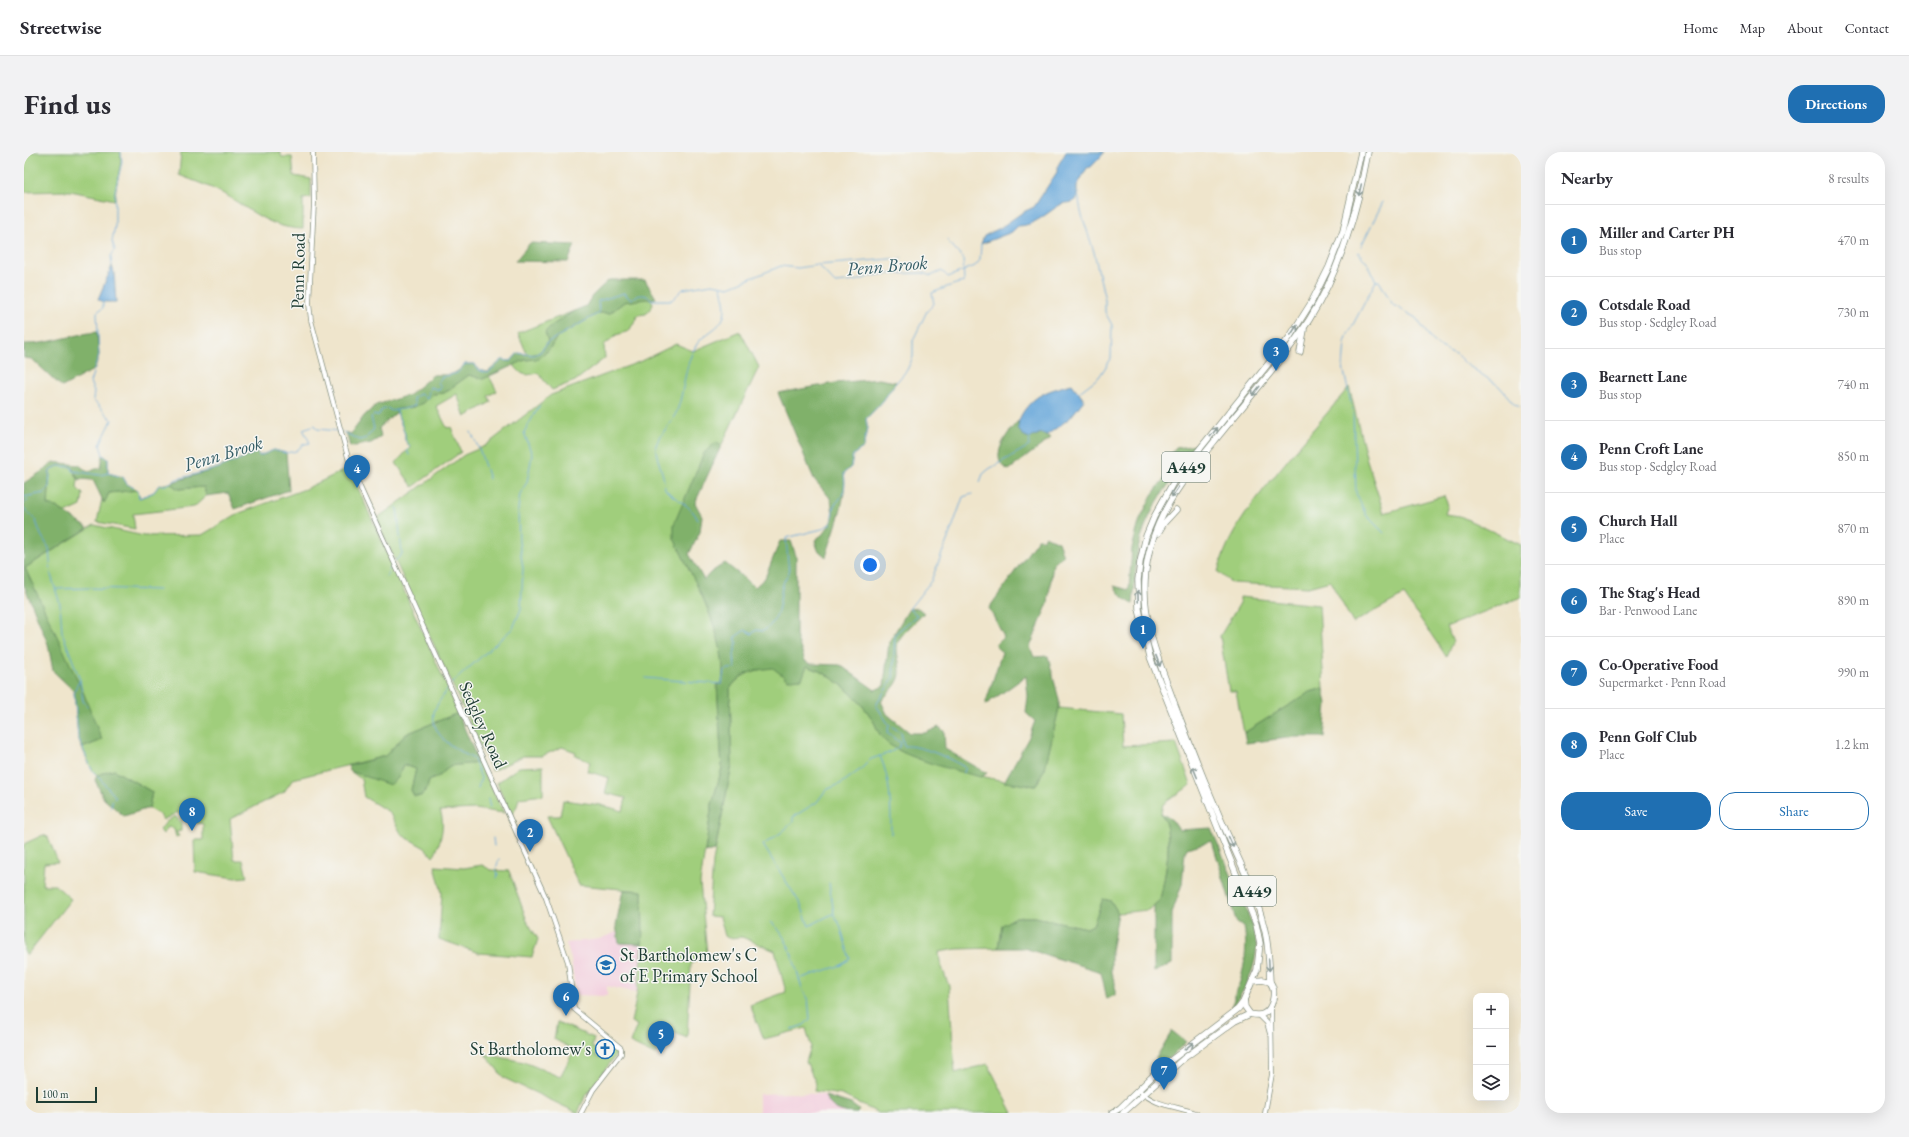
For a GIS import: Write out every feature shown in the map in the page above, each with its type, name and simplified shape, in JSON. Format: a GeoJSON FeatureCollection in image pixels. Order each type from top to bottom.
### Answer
{"type":"FeatureCollection","features":[{"type":"Feature","properties":{"kind":"highway","name":"A449"},"geometry":{"type":"LineString","coordinates":[[1254,981],[1257,970],[1260,944],[1256,924],[1150,657],[1139,609],[1138,580],[1140,562],[1146,536],[1154,517],[1174,481],[1289,338],[1311,303],[1329,267],[1343,231],[1361,152]]}},
{"type":"Feature","properties":{"kind":"highway","name":"A449"},"geometry":{"type":"LineString","coordinates":[[1270,982],[1267,946],[1259,909],[1215,806],[1156,655],[1146,610],[1145,580],[1149,554],[1157,525],[1164,510],[1179,486],[1286,354],[1322,297],[1340,257],[1354,214],[1368,152]]}},
{"type":"Feature","properties":{"kind":"highway"},"geometry":{"type":"LineString","coordinates":[[1300,352],[1305,326]]}},
{"type":"Feature","properties":{"kind":"highway"},"geometry":{"type":"LineString","coordinates":[[1149,554],[1160,529],[1176,510]]}},
{"type":"Feature","properties":{"kind":"highway"},"geometry":{"type":"LineString","coordinates":[[1112,1113],[1120,1108],[1162,1067],[1238,1009],[1254,981],[1263,980],[1270,982],[1274,990],[1271,1005],[1264,1013],[1259,1015],[1250,1014],[1235,1021],[1163,1075],[1144,1095],[1123,1113]]}},
{"type":"Feature","properties":{"kind":"highway"},"geometry":{"type":"LineString","coordinates":[[1244,1000],[1244,1006],[1250,1014]]}},
{"type":"Feature","properties":{"kind":"street","name":"Penn Road"},"geometry":{"type":"LineString","coordinates":[[313,152],[314,211],[309,303],[311,320],[349,458]]}},
{"type":"Feature","properties":{"kind":"street","name":"Sedgley Road"},"geometry":{"type":"LineString","coordinates":[[349,458],[350,465],[392,560],[551,910],[568,962],[574,1009],[616,1042],[622,1050],[621,1054],[593,1090],[581,1113]]}},
{"type":"Feature","properties":{"kind":"street"},"geometry":{"type":"LineString","coordinates":[[1265,1113],[1271,1082],[1271,1005]]}},
{"type":"Feature","properties":{"kind":"street"},"geometry":{"type":"LineString","coordinates":[[1259,1015],[1266,1023],[1271,1038]]}},
{"type":"Feature","properties":{"kind":"street"},"geometry":{"type":"LineString","coordinates":[[1139,1090],[1144,1095],[1156,1102],[1196,1113]]}},
{"type":"Feature","properties":{"kind":"shaded area","name":"St Bartholomew's C of E Primary School"},"geometry":{"type":"Polygon","coordinates":[[[617,932],[619,943],[642,944],[638,993],[607,986],[607,996],[576,995],[571,959],[566,943],[599,939],[617,932]]]}},
{"type":"Feature","properties":{"kind":"shaded area"},"geometry":{"type":"Polygon","coordinates":[[[759,1094],[817,1094],[833,1097],[851,1104],[846,1113],[759,1113],[759,1094]]]}},
{"type":"Feature","properties":{"kind":"green space"},"geometry":{"type":"Polygon","coordinates":[[[24,152],[121,152],[115,200],[70,191],[24,192],[24,152]]]}},
{"type":"Feature","properties":{"kind":"green space"},"geometry":{"type":"Polygon","coordinates":[[[181,152],[280,152],[282,157],[292,157],[294,176],[311,179],[311,198],[303,199],[303,229],[280,225],[260,217],[222,193],[179,175],[181,152]]]}},
{"type":"Feature","properties":{"kind":"green space"},"geometry":{"type":"Polygon","coordinates":[[[530,243],[575,245],[568,262],[515,261],[530,243]]]}},
{"type":"Feature","properties":{"kind":"green space"},"geometry":{"type":"Polygon","coordinates":[[[609,280],[645,280],[656,298],[624,302],[610,313],[599,313],[557,337],[549,350],[537,359],[525,360],[483,379],[469,375],[444,393],[433,394],[419,405],[396,410],[397,412],[379,428],[381,437],[371,443],[350,447],[346,432],[351,434],[364,416],[376,405],[409,395],[433,375],[447,375],[454,373],[465,364],[475,364],[478,370],[488,372],[502,360],[511,361],[518,353],[528,355],[536,354],[548,342],[545,332],[551,326],[574,311],[586,306],[592,296],[609,280]]]}},
{"type":"Feature","properties":{"kind":"green space"},"geometry":{"type":"Polygon","coordinates":[[[651,298],[653,305],[646,314],[638,315],[629,331],[616,335],[604,345],[605,358],[575,381],[552,390],[538,373],[530,375],[524,374],[514,365],[525,360],[537,359],[549,350],[557,337],[599,313],[610,313],[624,302],[651,298]]]}},
{"type":"Feature","properties":{"kind":"green space"},"geometry":{"type":"Polygon","coordinates":[[[574,311],[551,326],[549,337],[542,350],[538,353],[527,354],[518,333],[574,311]]]}},
{"type":"Feature","properties":{"kind":"green space"},"geometry":{"type":"Polygon","coordinates":[[[740,331],[759,367],[721,446],[685,511],[674,538],[700,590],[715,628],[720,647],[723,666],[722,684],[717,684],[722,768],[712,804],[700,883],[707,953],[691,964],[687,1038],[673,1032],[652,1029],[658,1034],[660,1044],[655,1055],[630,1043],[637,1025],[631,1022],[640,973],[642,891],[579,885],[547,816],[560,816],[563,800],[601,805],[623,811],[626,798],[605,793],[609,778],[587,771],[590,762],[575,755],[576,752],[562,747],[542,756],[523,756],[492,771],[376,519],[464,455],[485,446],[551,395],[639,362],[676,344],[693,351],[740,331]]]}},
{"type":"Feature","properties":{"kind":"green space"},"geometry":{"type":"Polygon","coordinates":[[[97,332],[99,355],[95,369],[62,387],[32,359],[24,358],[24,344],[41,343],[97,332]]]}},
{"type":"Feature","properties":{"kind":"green space"},"geometry":{"type":"Polygon","coordinates":[[[469,375],[483,379],[489,376],[497,391],[488,396],[491,402],[465,417],[457,394],[436,406],[447,428],[451,427],[461,452],[413,487],[396,463],[410,447],[405,440],[405,434],[396,410],[419,405],[433,394],[444,393],[469,375]]]}},
{"type":"Feature","properties":{"kind":"green space"},"geometry":{"type":"Polygon","coordinates":[[[879,379],[896,382],[883,401],[866,419],[867,426],[864,447],[853,455],[851,467],[844,473],[845,483],[842,504],[826,557],[818,550],[815,540],[823,534],[831,523],[833,514],[831,499],[814,479],[778,393],[836,383],[879,379]]]}},
{"type":"Feature","properties":{"kind":"green space"},"geometry":{"type":"Polygon","coordinates":[[[1349,387],[1367,460],[1384,513],[1444,496],[1448,505],[1445,514],[1460,516],[1521,545],[1521,597],[1446,627],[1453,641],[1446,656],[1404,595],[1353,623],[1330,581],[1308,587],[1232,583],[1218,572],[1222,558],[1234,532],[1250,507],[1349,387]]]}},
{"type":"Feature","properties":{"kind":"green space"},"geometry":{"type":"Polygon","coordinates":[[[1018,421],[1021,432],[1027,437],[1030,438],[1041,433],[1051,438],[1009,470],[1002,465],[999,460],[999,453],[1001,446],[1009,432],[1018,421]]]}},
{"type":"Feature","properties":{"kind":"green space"},"geometry":{"type":"Polygon","coordinates":[[[716,442],[721,446],[695,503],[702,516],[700,532],[689,554],[704,580],[710,573],[725,563],[755,587],[765,578],[780,541],[791,541],[796,556],[796,636],[805,661],[811,664],[840,665],[875,690],[884,686],[889,642],[909,609],[918,608],[924,613],[899,640],[897,651],[900,675],[894,688],[881,701],[887,714],[910,733],[925,733],[939,727],[944,731],[945,749],[987,773],[981,777],[958,771],[930,763],[893,747],[883,739],[871,717],[851,693],[835,680],[817,670],[807,666],[802,679],[788,680],[773,668],[754,671],[743,675],[730,689],[732,765],[715,850],[705,852],[712,804],[722,768],[717,684],[722,684],[723,666],[715,629],[708,610],[674,538],[674,524],[704,453],[716,442]]]}},
{"type":"Feature","properties":{"kind":"green space"},"geometry":{"type":"Polygon","coordinates":[[[1196,445],[1195,450],[1160,496],[1147,521],[1138,549],[1133,604],[1123,598],[1114,586],[1129,590],[1132,548],[1140,519],[1152,495],[1168,474],[1168,458],[1176,448],[1196,445]]]}},
{"type":"Feature","properties":{"kind":"green space"},"geometry":{"type":"Polygon","coordinates":[[[274,450],[286,453],[289,490],[235,509],[228,493],[206,496],[204,487],[178,489],[170,483],[218,468],[257,452],[259,456],[274,450]]]}},
{"type":"Feature","properties":{"kind":"green space"},"geometry":{"type":"Polygon","coordinates":[[[103,455],[108,459],[108,473],[123,477],[127,484],[138,490],[109,493],[104,503],[93,480],[78,479],[72,467],[58,466],[50,471],[48,505],[56,507],[88,528],[25,568],[84,694],[102,740],[82,748],[78,737],[74,691],[53,671],[48,644],[24,585],[24,483],[44,470],[53,462],[79,465],[87,471],[101,468],[103,455]]]}},
{"type":"Feature","properties":{"kind":"green space"},"geometry":{"type":"Polygon","coordinates":[[[58,466],[72,467],[78,479],[77,488],[83,494],[81,506],[66,513],[56,507],[48,506],[50,471],[58,466]]]}},
{"type":"Feature","properties":{"kind":"green space"},"geometry":{"type":"Polygon","coordinates":[[[349,468],[458,713],[406,734],[385,756],[293,779],[284,792],[230,819],[234,860],[243,860],[247,877],[235,878],[195,872],[194,840],[203,840],[203,824],[182,820],[178,812],[163,820],[160,815],[149,808],[152,792],[114,770],[97,775],[92,770],[82,748],[102,740],[25,568],[94,525],[144,536],[202,535],[237,514],[305,489],[349,468]]]}},
{"type":"Feature","properties":{"kind":"green space"},"geometry":{"type":"Polygon","coordinates":[[[170,483],[178,489],[204,487],[206,496],[194,507],[133,514],[135,529],[97,522],[102,499],[104,503],[109,493],[138,490],[140,498],[154,492],[159,485],[170,483]]]}},
{"type":"Feature","properties":{"kind":"green space"},"geometry":{"type":"Polygon","coordinates":[[[1045,536],[1058,542],[1063,556],[1053,563],[1048,603],[1030,647],[1034,657],[1048,656],[1059,700],[1059,708],[1045,768],[1036,786],[1004,782],[1029,737],[1035,721],[1026,713],[1028,696],[1026,676],[985,705],[1002,652],[997,648],[996,644],[1004,637],[989,608],[1038,539],[1044,539],[1045,536]]]}},
{"type":"Feature","properties":{"kind":"green space"},"geometry":{"type":"Polygon","coordinates":[[[1240,597],[1319,605],[1324,688],[1310,692],[1244,733],[1236,691],[1229,691],[1220,636],[1240,603],[1240,597]]]}},
{"type":"Feature","properties":{"kind":"green space"},"geometry":{"type":"Polygon","coordinates":[[[807,666],[835,680],[851,693],[865,708],[883,738],[895,748],[922,759],[995,779],[1035,786],[1045,768],[1059,708],[1121,714],[1123,746],[1176,743],[1191,785],[1163,804],[1161,813],[1167,833],[1168,856],[1160,901],[1148,910],[1118,913],[1111,901],[1103,899],[1093,925],[1087,928],[1035,917],[1016,917],[1000,933],[998,948],[957,949],[939,952],[940,962],[949,986],[955,1073],[988,1064],[1013,1113],[878,1113],[842,1095],[814,1091],[816,1083],[806,1062],[811,1046],[806,1028],[764,1039],[750,1005],[786,992],[775,951],[742,937],[728,938],[725,936],[720,917],[709,916],[713,862],[732,765],[730,689],[745,675],[764,668],[807,666]]]}},
{"type":"Feature","properties":{"kind":"green space"},"geometry":{"type":"Polygon","coordinates":[[[1324,688],[1327,704],[1324,737],[1295,737],[1246,743],[1244,733],[1310,692],[1324,688]]]}},
{"type":"Feature","properties":{"kind":"green space"},"geometry":{"type":"Polygon","coordinates":[[[458,713],[479,763],[449,766],[441,775],[429,781],[427,788],[421,796],[414,796],[411,790],[416,769],[404,765],[398,778],[390,785],[350,771],[348,766],[385,756],[406,734],[458,713]]]}},
{"type":"Feature","properties":{"kind":"green space"},"geometry":{"type":"Polygon","coordinates":[[[460,763],[479,763],[504,813],[474,809],[440,811],[442,816],[442,828],[438,847],[433,857],[425,848],[402,835],[389,812],[364,797],[361,779],[350,771],[398,778],[404,765],[416,769],[411,790],[415,796],[421,796],[427,788],[429,781],[441,775],[449,766],[460,763]]]}},
{"type":"Feature","properties":{"kind":"green space"},"geometry":{"type":"Polygon","coordinates":[[[543,766],[543,795],[519,798],[517,806],[511,815],[497,783],[519,767],[543,766]]]}},
{"type":"Feature","properties":{"kind":"green space"},"geometry":{"type":"Polygon","coordinates":[[[114,770],[152,792],[149,808],[124,816],[104,799],[95,780],[97,775],[114,770]]]}},
{"type":"Feature","properties":{"kind":"green space"},"geometry":{"type":"Polygon","coordinates":[[[1161,813],[1172,820],[1179,830],[1211,828],[1250,919],[1256,944],[1255,960],[1251,975],[1244,989],[1231,1007],[1244,967],[1246,948],[1244,926],[1237,924],[1212,841],[1187,848],[1185,852],[1182,884],[1172,913],[1172,964],[1154,972],[1154,905],[1160,900],[1168,856],[1167,833],[1161,813]]]}},
{"type":"Feature","properties":{"kind":"green space"},"geometry":{"type":"Polygon","coordinates":[[[175,816],[181,823],[181,831],[176,832],[179,836],[176,837],[174,829],[168,827],[163,834],[160,830],[166,822],[175,816]]]}},
{"type":"Feature","properties":{"kind":"green space"},"geometry":{"type":"Polygon","coordinates":[[[43,835],[48,837],[58,862],[44,863],[42,885],[55,885],[71,899],[27,955],[24,951],[24,844],[43,835]]]}},
{"type":"Feature","properties":{"kind":"green space"},"geometry":{"type":"Polygon","coordinates":[[[482,865],[491,870],[509,871],[527,921],[538,939],[532,957],[479,953],[439,939],[442,893],[435,866],[464,868],[482,865]]]}},
{"type":"Feature","properties":{"kind":"green space"},"geometry":{"type":"Polygon","coordinates":[[[623,890],[642,891],[642,944],[619,943],[616,925],[623,890]]]}},
{"type":"Feature","properties":{"kind":"green space"},"geometry":{"type":"Polygon","coordinates":[[[1103,899],[1111,901],[1118,913],[1111,951],[1111,973],[1115,982],[1115,995],[1107,999],[1101,972],[1024,948],[998,948],[1002,925],[1016,917],[1035,917],[1087,928],[1093,925],[1103,899]]]}},
{"type":"Feature","properties":{"kind":"green space"},"geometry":{"type":"Polygon","coordinates":[[[557,1022],[594,1038],[592,1047],[597,1051],[596,1056],[607,1060],[610,1050],[618,1051],[586,1096],[578,1113],[504,1078],[485,1054],[524,1062],[560,1077],[574,1050],[554,1039],[557,1022]]]}},
{"type":"Feature","properties":{"kind":"green space"},"geometry":{"type":"Polygon","coordinates":[[[1172,1031],[1186,1042],[1161,1066],[1156,1058],[1172,1031]]]}},
{"type":"Feature","properties":{"kind":"green space"},"geometry":{"type":"Polygon","coordinates":[[[825,1096],[851,1104],[859,1110],[857,1113],[838,1110],[831,1105],[825,1096]]]}},
{"type":"Feature","properties":{"kind":"water"},"geometry":{"type":"Polygon","coordinates":[[[1066,152],[1105,152],[1091,167],[1087,168],[1077,186],[1077,199],[1073,202],[1060,205],[1030,224],[1018,226],[1012,232],[981,244],[984,236],[1034,207],[1057,172],[1057,167],[1066,152]]]}},
{"type":"Feature","properties":{"kind":"water"},"geometry":{"type":"Polygon","coordinates":[[[112,266],[114,272],[116,302],[103,302],[98,299],[112,266]]]}},
{"type":"Feature","properties":{"kind":"water"},"geometry":{"type":"Polygon","coordinates":[[[1072,384],[1084,400],[1070,418],[1047,435],[1041,433],[1030,438],[1023,435],[1019,430],[1018,424],[1020,417],[1029,405],[1043,394],[1072,384]]]}},
{"type":"Feature","properties":{"kind":"waterway"},"geometry":{"type":"LineString","coordinates":[[112,266],[111,256],[115,250],[112,241],[115,226],[115,191],[122,162],[121,152]]}},
{"type":"Feature","properties":{"kind":"waterway"},"geometry":{"type":"LineString","coordinates":[[1078,193],[1081,212],[1094,252],[1105,300],[1105,312],[1112,325],[1111,359],[1099,377],[1078,393]]}},
{"type":"Feature","properties":{"kind":"waterway"},"geometry":{"type":"LineString","coordinates":[[1361,246],[1383,202]]}},
{"type":"Feature","properties":{"kind":"waterway"},"geometry":{"type":"LineString","coordinates":[[645,678],[722,684],[724,670],[735,668],[734,655],[737,643],[735,637],[745,630],[752,634],[756,630],[763,631],[775,618],[778,610],[782,586],[789,574],[786,538],[822,529],[831,523],[834,505],[843,494],[845,482],[844,473],[851,467],[853,455],[864,447],[867,426],[866,419],[883,401],[907,370],[913,357],[913,340],[927,311],[934,304],[932,293],[964,282],[963,258],[947,240]]}},
{"type":"Feature","properties":{"kind":"waterway","name":"Penn Brook"},"geometry":{"type":"LineString","coordinates":[[343,432],[360,440],[366,438],[374,429],[371,417],[373,415],[378,416],[383,409],[387,408],[392,411],[415,405],[413,398],[420,394],[427,398],[430,387],[439,390],[441,388],[438,382],[442,377],[457,373],[465,364],[475,364],[478,370],[488,373],[502,360],[511,361],[518,353],[534,355],[540,352],[548,342],[599,313],[598,301],[624,293],[630,299],[636,296],[644,295],[652,300],[672,300],[683,289],[712,284],[729,287],[781,266],[798,268],[818,265],[835,283],[856,281],[884,274],[923,273],[931,276],[942,271],[948,277],[975,266],[980,260],[981,244]]}},
{"type":"Feature","properties":{"kind":"waterway"},"geometry":{"type":"LineString","coordinates":[[1358,252],[1368,264],[1376,281],[1348,334],[1345,342],[1343,367],[1353,413],[1356,493],[1366,515],[1384,533]]}},
{"type":"Feature","properties":{"kind":"waterway"},"geometry":{"type":"LineString","coordinates":[[819,265],[902,258]]}},
{"type":"Feature","properties":{"kind":"waterway"},"geometry":{"type":"LineString","coordinates":[[1376,281],[1379,281],[1393,305],[1416,318],[1431,339],[1439,346],[1457,355],[1466,364],[1499,386],[1516,406],[1521,407]]}},
{"type":"Feature","properties":{"kind":"waterway"},"geometry":{"type":"LineString","coordinates":[[698,520],[687,506],[665,489],[665,483],[656,445],[677,411],[687,368],[697,344],[716,328],[724,316],[725,305],[721,286]]}},
{"type":"Feature","properties":{"kind":"waterway"},"geometry":{"type":"LineString","coordinates":[[103,302],[103,308],[97,312],[99,355],[90,382],[94,392],[93,400],[112,420],[100,445],[103,455],[108,459],[108,473]]}},
{"type":"Feature","properties":{"kind":"waterway"},"geometry":{"type":"LineString","coordinates":[[451,684],[513,628],[521,609],[523,568],[519,542],[518,509],[520,494],[527,482],[532,455],[524,432],[540,405]]}},
{"type":"Feature","properties":{"kind":"waterway"},"geometry":{"type":"LineString","coordinates":[[396,410],[405,434],[405,440],[411,447],[407,450],[409,455]]}},
{"type":"Feature","properties":{"kind":"waterway","name":"Penn Brook"},"geometry":{"type":"LineString","coordinates":[[24,497],[44,493],[49,487],[50,471],[58,466],[72,467],[73,471],[100,475],[108,473],[123,477],[127,484],[138,490],[139,498],[154,492],[159,485],[166,485],[177,479],[218,468],[257,452],[259,456],[274,450],[286,453],[296,451],[304,444],[310,443],[303,429],[315,425],[317,429],[340,431]]}},
{"type":"Feature","properties":{"kind":"waterway"},"geometry":{"type":"LineString","coordinates":[[471,432],[480,451],[489,479]]}},
{"type":"Feature","properties":{"kind":"waterway"},"geometry":{"type":"LineString","coordinates":[[980,482],[983,474],[989,469],[1029,446],[1030,438]]}},
{"type":"Feature","properties":{"kind":"waterway"},"geometry":{"type":"LineString","coordinates":[[963,773],[966,768],[945,757],[928,750],[904,746],[901,732],[889,725],[876,705],[893,678],[895,634],[917,615],[909,609],[931,581],[963,497],[972,494]]}},
{"type":"Feature","properties":{"kind":"waterway","name":"Penn Brook"},"geometry":{"type":"LineString","coordinates":[[24,504],[32,496]]}},
{"type":"Feature","properties":{"kind":"waterway"},"geometry":{"type":"LineString","coordinates":[[395,561],[402,554],[397,507]]}},
{"type":"Feature","properties":{"kind":"waterway"},"geometry":{"type":"LineString","coordinates":[[24,508],[36,521],[41,535],[49,548],[51,575],[60,604],[62,632],[80,680],[74,691],[78,737],[92,770],[116,797],[112,801],[111,808]]}},
{"type":"Feature","properties":{"kind":"waterway"},"geometry":{"type":"LineString","coordinates":[[386,577],[393,563]]}},
{"type":"Feature","properties":{"kind":"waterway"},"geometry":{"type":"LineString","coordinates":[[56,589],[89,588],[159,590]]}},
{"type":"Feature","properties":{"kind":"waterway"},"geometry":{"type":"LineString","coordinates":[[80,680],[83,701],[87,706]]}},
{"type":"Feature","properties":{"kind":"waterway"},"geometry":{"type":"LineString","coordinates":[[449,688],[440,700],[434,712],[436,729],[446,742],[474,759],[481,778],[478,788]]}},
{"type":"Feature","properties":{"kind":"waterway"},"geometry":{"type":"LineString","coordinates":[[829,883],[834,913],[809,926],[801,905],[763,845],[782,832],[793,822],[793,817],[817,802],[826,790],[842,783],[861,769],[871,759],[889,753],[899,747],[901,743],[887,733],[889,725]]}},
{"type":"Feature","properties":{"kind":"waterway"},"geometry":{"type":"LineString","coordinates":[[880,756],[884,765],[888,784],[891,834]]}},
{"type":"Feature","properties":{"kind":"waterway"},"geometry":{"type":"LineString","coordinates":[[488,799],[490,808]]}},
{"type":"Feature","properties":{"kind":"waterway"},"geometry":{"type":"LineString","coordinates":[[493,838],[494,846]]}},
{"type":"Feature","properties":{"kind":"waterway"},"geometry":{"type":"LineString","coordinates":[[497,878],[498,875],[496,869],[499,859]]}},
{"type":"Feature","properties":{"kind":"waterway"},"geometry":{"type":"LineString","coordinates":[[799,979],[842,965],[850,959],[840,925],[834,914]]}},
{"type":"Feature","properties":{"kind":"waterway"},"geometry":{"type":"LineString","coordinates":[[771,922],[778,929],[788,945],[803,991],[808,998],[810,1019],[804,1025],[792,1029]]}},
{"type":"Feature","properties":{"kind":"place","name":"Bearnett Lane"},"geometry":{"type":"Point","coordinates":[1276,371]}},
{"type":"Feature","properties":{"kind":"place","name":"Penn Croft Lane"},"geometry":{"type":"Point","coordinates":[357,488]}},
{"type":"Feature","properties":{"kind":"place","name":"Miller and Carter PH"},"geometry":{"type":"Point","coordinates":[1143,649]}},
{"type":"Feature","properties":{"kind":"place","name":"Penn Golf Club"},"geometry":{"type":"Point","coordinates":[192,831]}},
{"type":"Feature","properties":{"kind":"place","name":"Cotsdale Road"},"geometry":{"type":"Point","coordinates":[530,852]}},
{"type":"Feature","properties":{"kind":"place","name":"St Bartholomew's C of E Primary School"},"geometry":{"type":"Point","coordinates":[606,965]}},
{"type":"Feature","properties":{"kind":"place","name":"The Stag's Head"},"geometry":{"type":"Point","coordinates":[566,1016]}},
{"type":"Feature","properties":{"kind":"place","name":"St Bartholomew's"},"geometry":{"type":"Point","coordinates":[605,1049]}},
{"type":"Feature","properties":{"kind":"place","name":"Church Hall"},"geometry":{"type":"Point","coordinates":[661,1054]}},
{"type":"Feature","properties":{"kind":"place","name":"Co-Operative Food"},"geometry":{"type":"Point","coordinates":[1164,1090]}}]}
